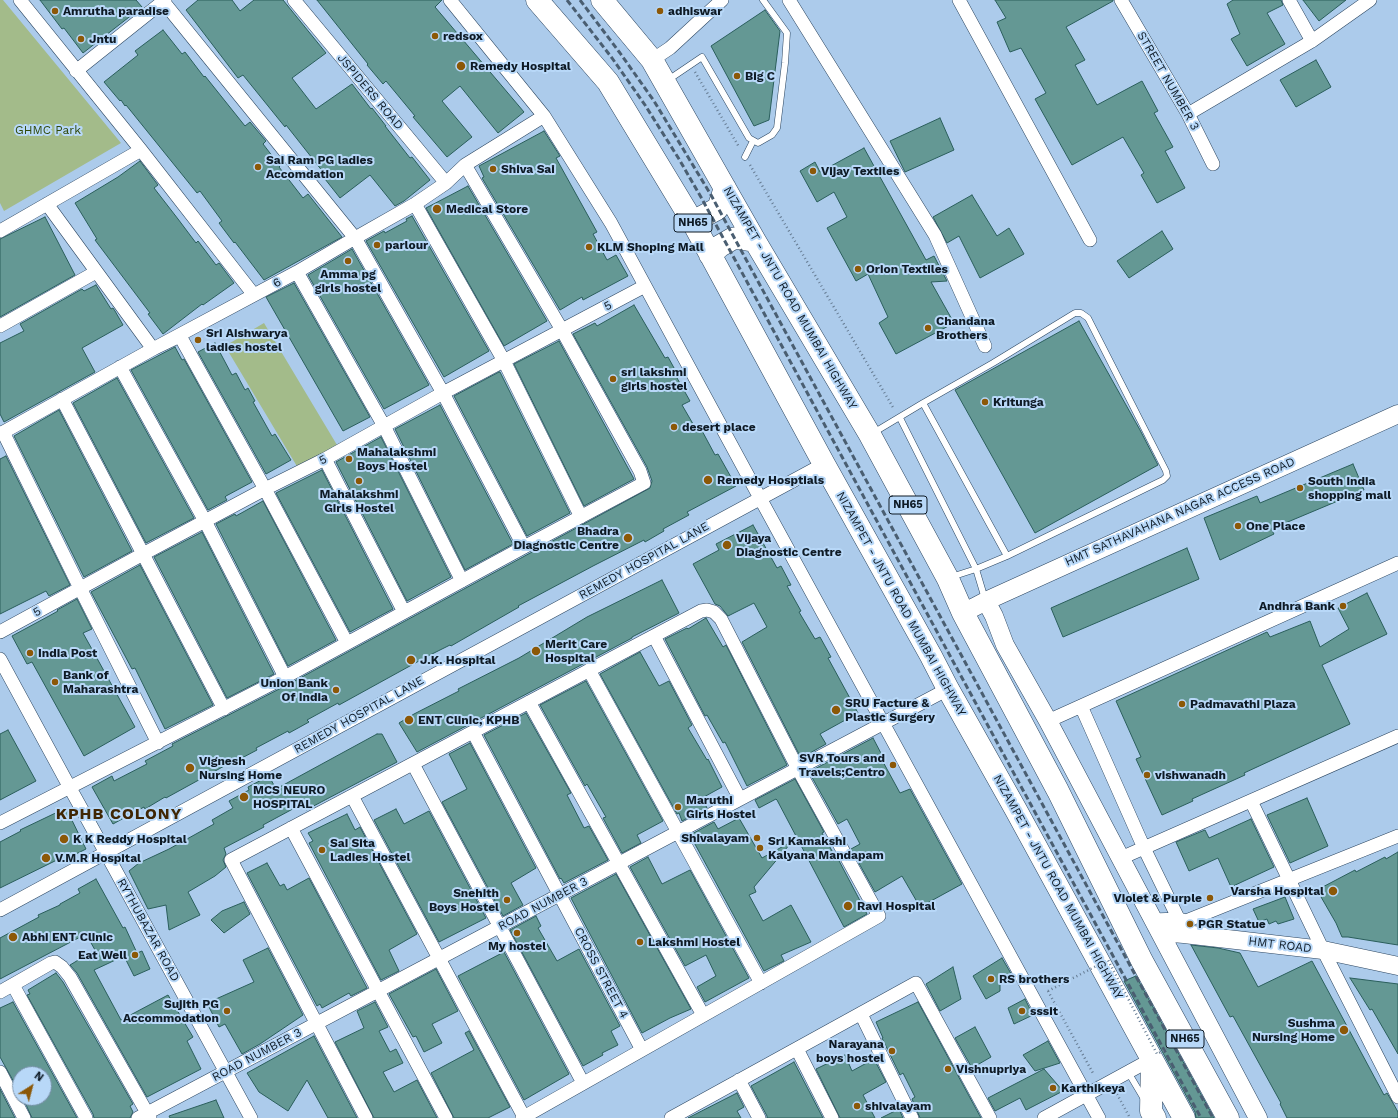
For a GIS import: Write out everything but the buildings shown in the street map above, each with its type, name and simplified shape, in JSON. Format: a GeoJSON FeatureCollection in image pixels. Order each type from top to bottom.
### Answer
{"type":"FeatureCollection","features":[{"type":"Feature","properties":{"kind":"highway","name":"NIZAMPET - JNTU ROAD MUMBAI HIGHWAY"},"geometry":{"type":"LineString","coordinates":[[537,0],[608,82],[691,219],[1184,1118]]}},
{"type":"Feature","properties":{"kind":"highway","name":"NIZAMPET - JNTU ROAD MUMBAI HIGHWAY"},"geometry":{"type":"LineString","coordinates":[[602,0],[652,60],[755,241],[870,435],[948,579],[964,613],[1058,791],[1142,961],[1228,1118]]}},
{"type":"Feature","properties":{"kind":"highway"},"geometry":{"type":"LineString","coordinates":[[691,219],[700,218],[717,209],[725,188]]}},
{"type":"Feature","properties":{"kind":"highway"},"geometry":{"type":"LineString","coordinates":[[710,255],[720,246],[732,239],[736,238],[755,241]]}},
{"type":"Feature","properties":{"kind":"highway"},"geometry":{"type":"LineString","coordinates":[[1152,1058],[1153,1115]]}},
{"type":"Feature","properties":{"kind":"street"},"geometry":{"type":"LineString","coordinates":[[20,0],[141,150],[254,295]]}},
{"type":"Feature","properties":{"kind":"street","name":"JSPIDERS ROAD"},"geometry":{"type":"LineString","coordinates":[[294,0],[446,183]]}},
{"type":"Feature","properties":{"kind":"street"},"geometry":{"type":"LineString","coordinates":[[450,0],[544,116],[611,224],[1099,1118]]}},
{"type":"Feature","properties":{"kind":"street"},"geometry":{"type":"LineString","coordinates":[[652,60],[670,48],[722,0]]}},
{"type":"Feature","properties":{"kind":"street"},"geometry":{"type":"LineString","coordinates":[[789,0],[935,235],[985,346]]}},
{"type":"Feature","properties":{"kind":"street"},"geometry":{"type":"LineString","coordinates":[[959,0],[1090,240]]}},
{"type":"Feature","properties":{"kind":"street","name":"STREET NUMBER 3"},"geometry":{"type":"LineString","coordinates":[[1121,0],[1188,114],[1213,164]]}},
{"type":"Feature","properties":{"kind":"street"},"geometry":{"type":"LineString","coordinates":[[1289,0],[1312,41]]}},
{"type":"Feature","properties":{"kind":"street"},"geometry":{"type":"LineString","coordinates":[[1188,114],[1312,41],[1370,0]]}},
{"type":"Feature","properties":{"kind":"street"},"geometry":{"type":"LineString","coordinates":[[76,71],[164,1],[354,238],[443,393],[524,547]]}},
{"type":"Feature","properties":{"kind":"street","name":"6"},"geometry":{"type":"LineString","coordinates":[[2,433],[153,349],[297,272],[354,238],[416,204],[446,183],[465,165],[544,116]]}},
{"type":"Feature","properties":{"kind":"street"},"geometry":{"type":"LineString","coordinates":[[1,230],[141,150]]}},
{"type":"Feature","properties":{"kind":"street"},"geometry":{"type":"LineString","coordinates":[[0,823],[285,677],[644,483],[640,471],[562,330],[465,165]]}},
{"type":"Feature","properties":{"kind":"street"},"geometry":{"type":"LineString","coordinates":[[47,204],[153,349],[180,336],[265,489],[347,643]]}},
{"type":"Feature","properties":{"kind":"street"},"geometry":{"type":"LineString","coordinates":[[416,204],[504,361],[581,517]]}},
{"type":"Feature","properties":{"kind":"street"},"geometry":{"type":"LineString","coordinates":[[0,326],[96,272]]}},
{"type":"Feature","properties":{"kind":"street"},"geometry":{"type":"LineString","coordinates":[[297,272],[384,426],[462,581]]}},
{"type":"Feature","properties":{"kind":"street","name":"5"},"geometry":{"type":"LineString","coordinates":[[0,632],[142,554],[325,459],[443,393],[645,286]]}},
{"type":"Feature","properties":{"kind":"street"},"geometry":{"type":"LineString","coordinates":[[120,368],[205,521],[285,677]]}},
{"type":"Feature","properties":{"kind":"street"},"geometry":{"type":"LineString","coordinates":[[62,399],[224,709]]}},
{"type":"Feature","properties":{"kind":"street","name":"HMT SATHAVAHANA NAGAR ACCESS ROAD"},"geometry":{"type":"LineString","coordinates":[[964,613],[986,601],[1398,414]]}},
{"type":"Feature","properties":{"kind":"street"},"geometry":{"type":"LineString","coordinates":[[2,433],[158,743]]}},
{"type":"Feature","properties":{"kind":"street"},"geometry":{"type":"LineString","coordinates":[[325,459],[404,612]]}},
{"type":"Feature","properties":{"kind":"street","name":"REMEDY HOSPITAL LANE"},"geometry":{"type":"LineString","coordinates":[[0,910],[824,464]]}},
{"type":"Feature","properties":{"kind":"street"},"geometry":{"type":"LineString","coordinates":[[1048,721],[1398,563]]}},
{"type":"Feature","properties":{"kind":"street"},"geometry":{"type":"LineString","coordinates":[[986,601],[994,616],[1005,645],[1048,721],[1258,1118]]}},
{"type":"Feature","properties":{"kind":"street"},"geometry":{"type":"LineString","coordinates":[[352,796],[523,1117],[879,916],[798,769],[721,619],[714,612],[707,610],[701,611],[231,860],[318,1023],[366,1118]]}},
{"type":"Feature","properties":{"kind":"street"},"geometry":{"type":"LineString","coordinates":[[654,636],[740,799]]}},
{"type":"Feature","properties":{"kind":"street","name":"RYTHUBAZAR ROAD"},"geometry":{"type":"LineString","coordinates":[[0,659],[251,1118]]}},
{"type":"Feature","properties":{"kind":"street"},"geometry":{"type":"LineString","coordinates":[[589,670],[761,983]]}},
{"type":"Feature","properties":{"kind":"street","name":"ROAD NUMBER 3"},"geometry":{"type":"LineString","coordinates":[[145,1116],[378,991],[948,690]]}},
{"type":"Feature","properties":{"kind":"street"},"geometry":{"type":"LineString","coordinates":[[529,702],[703,1016]]}},
{"type":"Feature","properties":{"kind":"street"},"geometry":{"type":"LineString","coordinates":[[1081,706],[1144,848],[1182,926],[1186,921],[1398,836]]}},
{"type":"Feature","properties":{"kind":"street","name":"CROSS STREET 4"},"geometry":{"type":"LineString","coordinates":[[472,732],[642,1050]]}},
{"type":"Feature","properties":{"kind":"street"},"geometry":{"type":"LineString","coordinates":[[1121,858],[1398,736]]}},
{"type":"Feature","properties":{"kind":"street"},"geometry":{"type":"LineString","coordinates":[[413,764],[583,1083]]}},
{"type":"Feature","properties":{"kind":"street"},"geometry":{"type":"LineString","coordinates":[[1251,801],[1323,950],[1398,1097]]}},
{"type":"Feature","properties":{"kind":"street"},"geometry":{"type":"LineString","coordinates":[[291,828],[446,1118]]}},
{"type":"Feature","properties":{"kind":"street","name":"HMT ROAD"},"geometry":{"type":"LineString","coordinates":[[1157,926],[1182,926],[1323,950],[1398,966]]}},
{"type":"Feature","properties":{"kind":"street"},"geometry":{"type":"LineString","coordinates":[[0,992],[51,963],[55,962],[62,967],[70,977],[145,1116]]}},
{"type":"Feature","properties":{"kind":"street"},"geometry":{"type":"LineString","coordinates":[[676,1117],[739,1080],[916,983],[990,1118]]}},
{"type":"Feature","properties":{"kind":"street"},"geometry":{"type":"LineString","coordinates":[[13,985],[86,1118]]}},
{"type":"Feature","properties":{"kind":"street"},"geometry":{"type":"LineString","coordinates":[[860,1014],[912,1118]]}},
{"type":"Feature","properties":{"kind":"street"},"geometry":{"type":"LineString","coordinates":[[797,1049],[832,1118]]}},
{"type":"Feature","properties":{"kind":"street"},"geometry":{"type":"LineString","coordinates":[[1044,1118],[1152,1058]]}},
{"type":"Feature","properties":{"kind":"street"},"geometry":{"type":"LineString","coordinates":[[0,1072],[24,1118]]}},
{"type":"Feature","properties":{"kind":"street"},"geometry":{"type":"LineString","coordinates":[[739,1080],[759,1118]]}},
{"type":"Feature","properties":{"kind":"lane"},"geometry":{"type":"LineString","coordinates":[[665,82],[702,57],[749,138],[758,143],[769,137],[777,128],[787,33],[763,0]]}},
{"type":"Feature","properties":{"kind":"lane"},"geometry":{"type":"LineString","coordinates":[[745,157],[753,141]]}},
{"type":"Feature","properties":{"kind":"lane"},"geometry":{"type":"LineString","coordinates":[[870,435],[993,363],[1074,313],[1081,313],[1088,318],[1166,471],[1167,476],[1163,480],[1007,556],[948,579]]}},
{"type":"Feature","properties":{"kind":"lane"},"geometry":{"type":"LineString","coordinates":[[923,403],[1007,556]]}},
{"type":"Feature","properties":{"kind":"lane"},"geometry":{"type":"LineString","coordinates":[[900,418],[976,569],[986,601]]}},
{"type":"Feature","properties":{"kind":"lane"},"geometry":{"type":"LineString","coordinates":[[1128,1072],[1153,1115]]}},
{"type":"Feature","properties":{"kind":"path"},"geometry":{"type":"LineString","coordinates":[[691,65],[900,418]]}},
{"type":"Feature","properties":{"kind":"path"},"geometry":{"type":"LineString","coordinates":[[1130,1118],[1105,1085],[1048,992],[1108,960],[1157,1054],[1200,1030]]}},
{"type":"Feature","properties":{"kind":"green space","name":"GHMC Park"},"geometry":{"type":"Polygon","coordinates":[[[0,0],[3,0],[121,143],[4,211],[0,203],[0,0]]]}},
{"type":"Feature","properties":{"kind":"green space"},"geometry":{"type":"Polygon","coordinates":[[[264,323],[337,445],[298,468],[225,346],[264,323]]]}},
{"type":"Feature","properties":{"kind":"railway"},"geometry":{"type":"LineString","coordinates":[[567,0],[612,58],[645,105],[702,199],[1201,1118]]}},
{"type":"Feature","properties":{"kind":"railway"},"geometry":{"type":"LineString","coordinates":[[580,0],[654,101],[711,195],[1213,1118]]}},
{"type":"Feature","properties":{"kind":"place","name":"Amrutha paradise"},"geometry":{"type":"Point","coordinates":[55,11]}},
{"type":"Feature","properties":{"kind":"place","name":"adhiswar"},"geometry":{"type":"Point","coordinates":[660,11]}},
{"type":"Feature","properties":{"kind":"place","name":"redsox"},"geometry":{"type":"Point","coordinates":[435,36]}},
{"type":"Feature","properties":{"kind":"place","name":"Jntu"},"geometry":{"type":"Point","coordinates":[81,39]}},
{"type":"Feature","properties":{"kind":"place","name":"Remedy Hospital"},"geometry":{"type":"Point","coordinates":[461,66]}},
{"type":"Feature","properties":{"kind":"place","name":"Big C"},"geometry":{"type":"Point","coordinates":[737,76]}},
{"type":"Feature","properties":{"kind":"place","name":"Sai Ram PG ladies Accomdation"},"geometry":{"type":"Point","coordinates":[258,167]}},
{"type":"Feature","properties":{"kind":"place","name":"Shiva Sai"},"geometry":{"type":"Point","coordinates":[493,169]}},
{"type":"Feature","properties":{"kind":"place","name":"Vijay Textiles"},"geometry":{"type":"Point","coordinates":[813,171]}},
{"type":"Feature","properties":{"kind":"place","name":"Medical Store"},"geometry":{"type":"Point","coordinates":[437,209]}},
{"type":"Feature","properties":{"kind":"place","name":"parlour"},"geometry":{"type":"Point","coordinates":[377,245]}},
{"type":"Feature","properties":{"kind":"place","name":"KLM Shoping Mall"},"geometry":{"type":"Point","coordinates":[589,247]}},
{"type":"Feature","properties":{"kind":"place","name":"Amma pg girls hostel"},"geometry":{"type":"Point","coordinates":[348,261]}},
{"type":"Feature","properties":{"kind":"place","name":"Orion Textiles"},"geometry":{"type":"Point","coordinates":[858,269]}},
{"type":"Feature","properties":{"kind":"place","name":"Chandana Brothers"},"geometry":{"type":"Point","coordinates":[928,328]}},
{"type":"Feature","properties":{"kind":"place","name":"Sri Aishwarya ladies hostel"},"geometry":{"type":"Point","coordinates":[198,340]}},
{"type":"Feature","properties":{"kind":"place","name":"sri lakshmi girls hostel"},"geometry":{"type":"Point","coordinates":[613,379]}},
{"type":"Feature","properties":{"kind":"place","name":"Kritunga"},"geometry":{"type":"Point","coordinates":[985,402]}},
{"type":"Feature","properties":{"kind":"place","name":"desert place"},"geometry":{"type":"Point","coordinates":[674,427]}},
{"type":"Feature","properties":{"kind":"place","name":"Mahalakshmi Boys Hostel"},"geometry":{"type":"Point","coordinates":[349,459]}},
{"type":"Feature","properties":{"kind":"place","name":"Remedy Hosptials"},"geometry":{"type":"Point","coordinates":[708,480]}},
{"type":"Feature","properties":{"kind":"place","name":"Mahalakshmi Girls Hostel"},"geometry":{"type":"Point","coordinates":[359,481]}},
{"type":"Feature","properties":{"kind":"place","name":"South india shopping mall"},"geometry":{"type":"Point","coordinates":[1300,488]}},
{"type":"Feature","properties":{"kind":"place","name":"One Place"},"geometry":{"type":"Point","coordinates":[1238,526]}},
{"type":"Feature","properties":{"kind":"place","name":"Bhadra Diagnostic Centre"},"geometry":{"type":"Point","coordinates":[628,538]}},
{"type":"Feature","properties":{"kind":"place","name":"Vijaya Diagnostic Centre"},"geometry":{"type":"Point","coordinates":[727,545]}},
{"type":"Feature","properties":{"kind":"place","name":"Andhra Bank"},"geometry":{"type":"Point","coordinates":[1343,606]}},
{"type":"Feature","properties":{"kind":"place","name":"Merit Care Hospital"},"geometry":{"type":"Point","coordinates":[536,651]}},
{"type":"Feature","properties":{"kind":"place","name":"India Post"},"geometry":{"type":"Point","coordinates":[30,653]}},
{"type":"Feature","properties":{"kind":"place","name":"J.K. Hospital"},"geometry":{"type":"Point","coordinates":[411,660]}},
{"type":"Feature","properties":{"kind":"place","name":"Bank of Maharashtra"},"geometry":{"type":"Point","coordinates":[55,682]}},
{"type":"Feature","properties":{"kind":"place","name":"Union Bank Of India"},"geometry":{"type":"Point","coordinates":[336,690]}},
{"type":"Feature","properties":{"kind":"place","name":"Padmavathi Plaza"},"geometry":{"type":"Point","coordinates":[1182,704]}},
{"type":"Feature","properties":{"kind":"place","name":"SRU Facture & Plastic Surgery"},"geometry":{"type":"Point","coordinates":[836,710]}},
{"type":"Feature","properties":{"kind":"place","name":"ENT Clinic, KPHB"},"geometry":{"type":"Point","coordinates":[409,720]}},
{"type":"Feature","properties":{"kind":"place","name":"SVR Tours and Travels;Centro"},"geometry":{"type":"Point","coordinates":[893,765]}},
{"type":"Feature","properties":{"kind":"place","name":"Vignesh Nursing Home"},"geometry":{"type":"Point","coordinates":[190,768]}},
{"type":"Feature","properties":{"kind":"place","name":"vishwanadh"},"geometry":{"type":"Point","coordinates":[1147,775]}},
{"type":"Feature","properties":{"kind":"place","name":"MCS NEURO HOSPITAL"},"geometry":{"type":"Point","coordinates":[244,797]}},
{"type":"Feature","properties":{"kind":"place","name":"Maruthi Girls Hostel"},"geometry":{"type":"Point","coordinates":[678,807]}},
{"type":"Feature","properties":{"kind":"place","name":"Shivalayam"},"geometry":{"type":"Point","coordinates":[757,838]}},
{"type":"Feature","properties":{"kind":"place","name":"K K Reddy Hospital"},"geometry":{"type":"Point","coordinates":[64,839]}},
{"type":"Feature","properties":{"kind":"place","name":"Sri Kamakshi Kalyana Mandapam"},"geometry":{"type":"Point","coordinates":[760,848]}},
{"type":"Feature","properties":{"kind":"place","name":"Sai Sita Ladies Hostel"},"geometry":{"type":"Point","coordinates":[322,850]}},
{"type":"Feature","properties":{"kind":"place","name":"V.M.R Hospital"},"geometry":{"type":"Point","coordinates":[46,858]}},
{"type":"Feature","properties":{"kind":"place","name":"Varsha Hospital"},"geometry":{"type":"Point","coordinates":[1333,891]}},
{"type":"Feature","properties":{"kind":"place","name":"Violet & Purple"},"geometry":{"type":"Point","coordinates":[1210,898]}},
{"type":"Feature","properties":{"kind":"place","name":"Snehith Boys Hostel"},"geometry":{"type":"Point","coordinates":[507,900]}},
{"type":"Feature","properties":{"kind":"place","name":"Ravi Hospital"},"geometry":{"type":"Point","coordinates":[848,906]}},
{"type":"Feature","properties":{"kind":"place","name":"PGR Statue"},"geometry":{"type":"Point","coordinates":[1190,924]}},
{"type":"Feature","properties":{"kind":"place","name":"My hostel"},"geometry":{"type":"Point","coordinates":[517,933]}},
{"type":"Feature","properties":{"kind":"place","name":"Abhi ENT Clinic"},"geometry":{"type":"Point","coordinates":[13,937]}},
{"type":"Feature","properties":{"kind":"place","name":"Lakshmi Hostel"},"geometry":{"type":"Point","coordinates":[640,942]}},
{"type":"Feature","properties":{"kind":"place","name":"Eat Well"},"geometry":{"type":"Point","coordinates":[135,955]}},
{"type":"Feature","properties":{"kind":"place","name":"RS brothers"},"geometry":{"type":"Point","coordinates":[991,979]}},
{"type":"Feature","properties":{"kind":"place","name":"Sujith PG Accommodation"},"geometry":{"type":"Point","coordinates":[227,1011]}},
{"type":"Feature","properties":{"kind":"place","name":"sssit"},"geometry":{"type":"Point","coordinates":[1022,1011]}},
{"type":"Feature","properties":{"kind":"place","name":"Sushma Nursing Home"},"geometry":{"type":"Point","coordinates":[1344,1030]}},
{"type":"Feature","properties":{"kind":"place","name":"Narayana boys hostel"},"geometry":{"type":"Point","coordinates":[892,1051]}},
{"type":"Feature","properties":{"kind":"place","name":"Vishnupriya"},"geometry":{"type":"Point","coordinates":[948,1069]}},
{"type":"Feature","properties":{"kind":"place","name":"Karthikeya"},"geometry":{"type":"Point","coordinates":[1053,1088]}},
{"type":"Feature","properties":{"kind":"place","name":"shivalayam"},"geometry":{"type":"Point","coordinates":[857,1106]}},
{"type":"Feature","properties":{"kind":"district","name":"KPHB COLONY"},"geometry":{"type":"Point","coordinates":[119,814]}}]}
